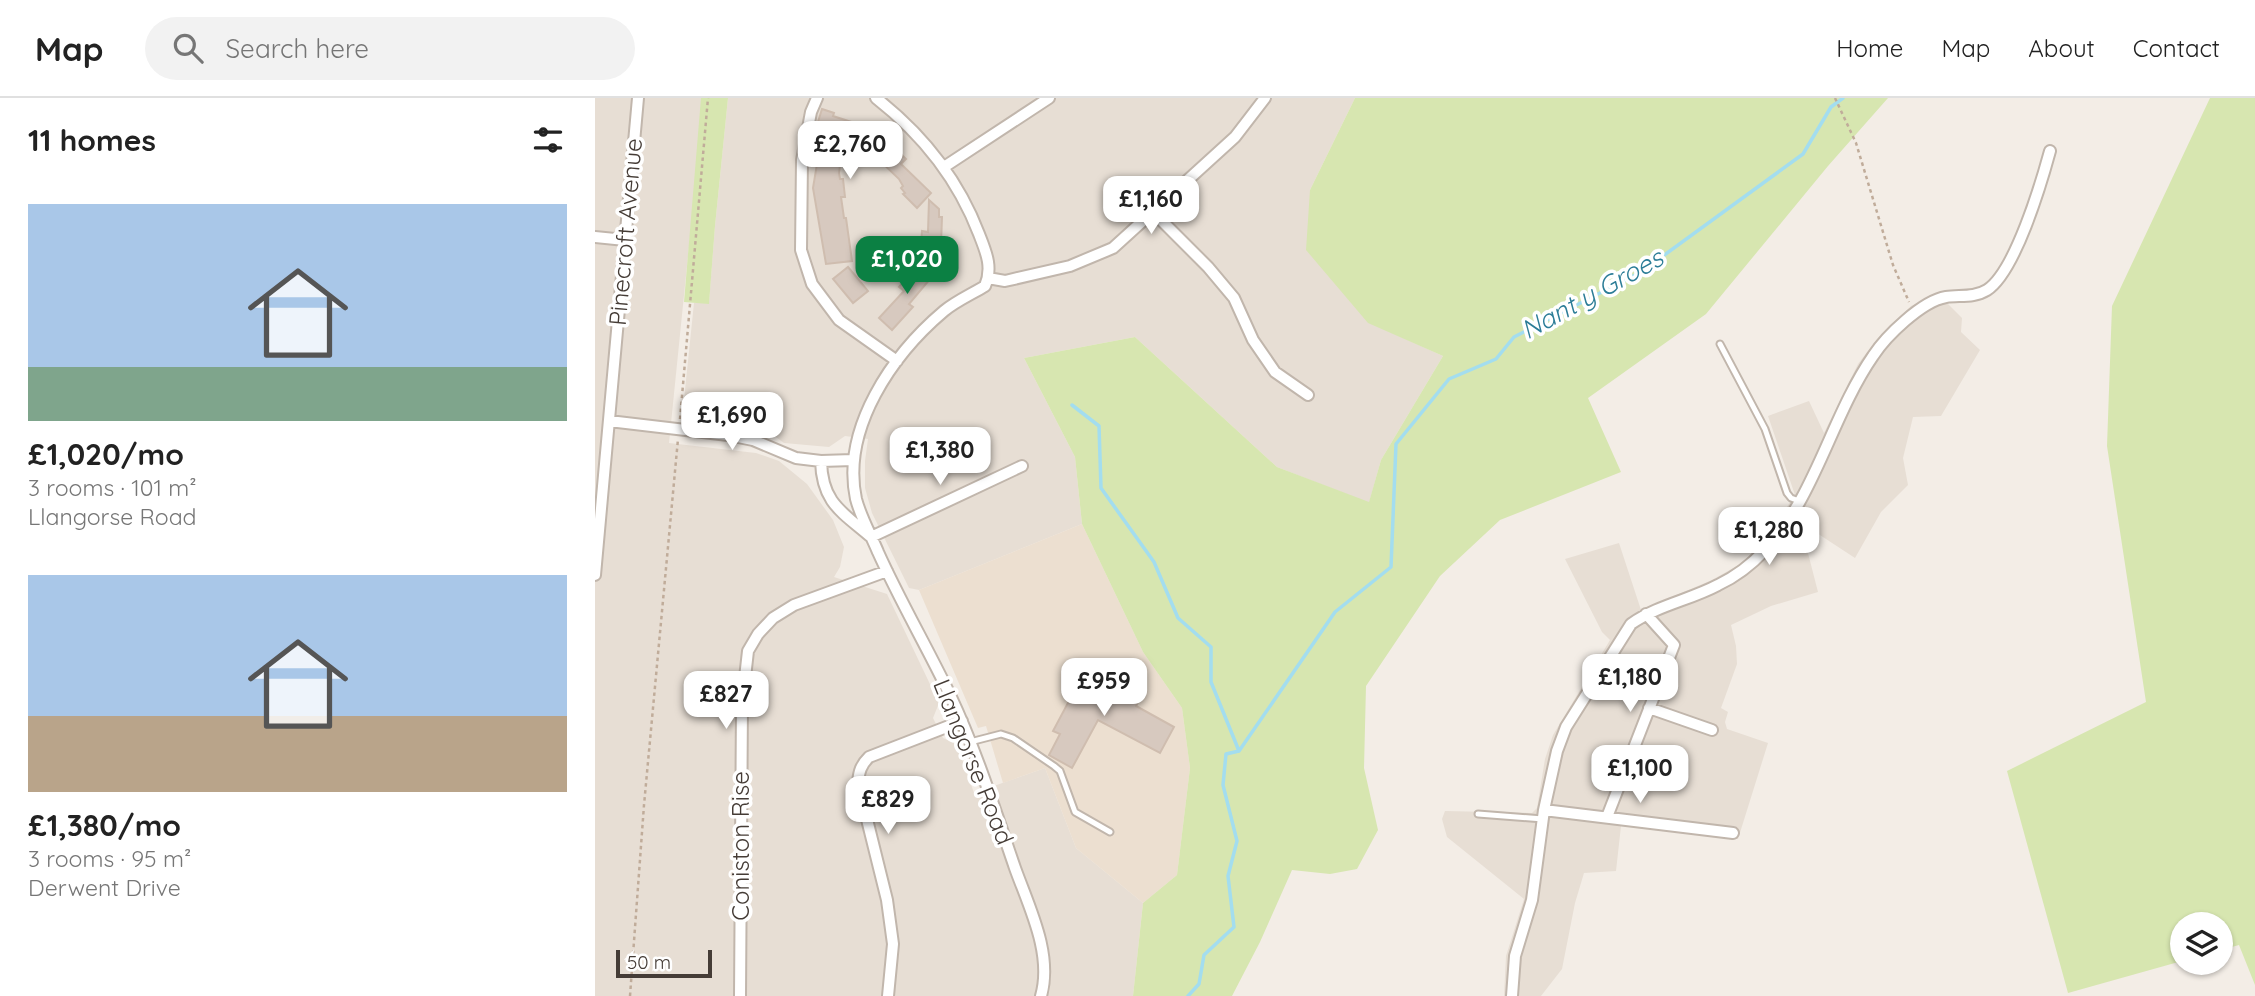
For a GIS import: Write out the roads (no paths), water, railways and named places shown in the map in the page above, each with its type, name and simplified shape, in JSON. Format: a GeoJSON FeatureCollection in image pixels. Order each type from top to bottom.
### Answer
{"type":"FeatureCollection","features":[{"type":"Feature","properties":{"kind":"street","name":"Pinecroft Avenue"},"geometry":{"type":"LineString","coordinates":[[595,575],[598,502],[609,421],[638,98]]}},
{"type":"Feature","properties":{"kind":"street"},"geometry":{"type":"LineString","coordinates":[[817,98],[811,112],[802,160],[801,250],[812,284],[839,320],[897,361]]}},
{"type":"Feature","properties":{"kind":"street"},"geometry":{"type":"LineString","coordinates":[[876,98],[919,136],[944,167],[973,217],[987,257],[988,278],[1005,281],[1070,266],[1113,248],[1235,137],[1265,98]]}},
{"type":"Feature","properties":{"kind":"street"},"geometry":{"type":"LineString","coordinates":[[944,167],[1049,98]]}},
{"type":"Feature","properties":{"kind":"street"},"geometry":{"type":"LineString","coordinates":[[1512,996],[1515,956],[1532,901],[1544,815],[1557,751],[1566,727],[1631,624],[1646,614],[1718,586],[1744,569],[1765,550],[1800,501],[1839,416],[1873,355],[1902,324],[1930,303],[1944,298],[1975,296],[1988,289],[2000,277],[2032,208],[2050,151]]}},
{"type":"Feature","properties":{"kind":"street"},"geometry":{"type":"LineString","coordinates":[[1153,212],[1208,267],[1234,298],[1252,340],[1276,372],[1308,395]]}},
{"type":"Feature","properties":{"kind":"street"},"geometry":{"type":"LineString","coordinates":[[595,237],[625,240]]}},
{"type":"Feature","properties":{"kind":"street","name":"Llangorse Road"},"geometry":{"type":"LineString","coordinates":[[988,278],[985,286],[947,309],[922,331],[897,361],[873,399],[853,460],[856,498],[871,537],[962,721],[1035,926],[1044,972],[1041,996]]}},
{"type":"Feature","properties":{"kind":"street"},"geometry":{"type":"LineString","coordinates":[[609,421],[728,435],[753,440],[796,458],[821,461],[853,460]]}},
{"type":"Feature","properties":{"kind":"street","name":"Llangorse Road"},"geometry":{"type":"LineString","coordinates":[[821,461],[827,495],[871,537]]}},
{"type":"Feature","properties":{"kind":"street"},"geometry":{"type":"LineString","coordinates":[[871,537],[1023,466]]}},
{"type":"Feature","properties":{"kind":"street","name":"Coniston Rise"},"geometry":{"type":"LineString","coordinates":[[740,996],[742,704],[748,651],[758,634],[773,618],[794,605],[887,571]]}},
{"type":"Feature","properties":{"kind":"street"},"geometry":{"type":"LineString","coordinates":[[1607,817],[1674,645],[1646,614]]}},
{"type":"Feature","properties":{"kind":"street"},"geometry":{"type":"LineString","coordinates":[[1649,708],[1711,730]]}},
{"type":"Feature","properties":{"kind":"street"},"geometry":{"type":"LineString","coordinates":[[888,996],[893,944],[887,900],[858,783],[859,774],[862,763],[869,757],[962,721]]}},
{"type":"Feature","properties":{"kind":"street"},"geometry":{"type":"LineString","coordinates":[[1544,815],[1607,817],[1733,833]]}},
{"type":"Feature","properties":{"kind":"lane"},"geometry":{"type":"LineString","coordinates":[[1720,344],[1765,429],[1787,493],[1791,498],[1800,501]]}},
{"type":"Feature","properties":{"kind":"lane"},"geometry":{"type":"LineString","coordinates":[[970,742],[1001,734],[1013,738],[1060,771],[1075,812],[1110,832]]}},
{"type":"Feature","properties":{"kind":"lane"},"geometry":{"type":"LineString","coordinates":[[1478,814],[1544,815]]}},
{"type":"Feature","properties":{"kind":"waterway","name":"Nant y Groes"},"geometry":{"type":"LineString","coordinates":[[1239,751],[1335,612],[1391,567],[1396,444],[1449,379],[1496,359],[1514,337],[1641,272],[1803,154],[1831,107],[1843,98]]}},
{"type":"Feature","properties":{"kind":"waterway"},"geometry":{"type":"LineString","coordinates":[[1072,405],[1099,426],[1101,488],[1154,562],[1178,618],[1211,647],[1211,682],[1239,751],[1226,754],[1223,785],[1237,841],[1228,876],[1234,927],[1204,955],[1199,984],[1188,996]]}}]}
